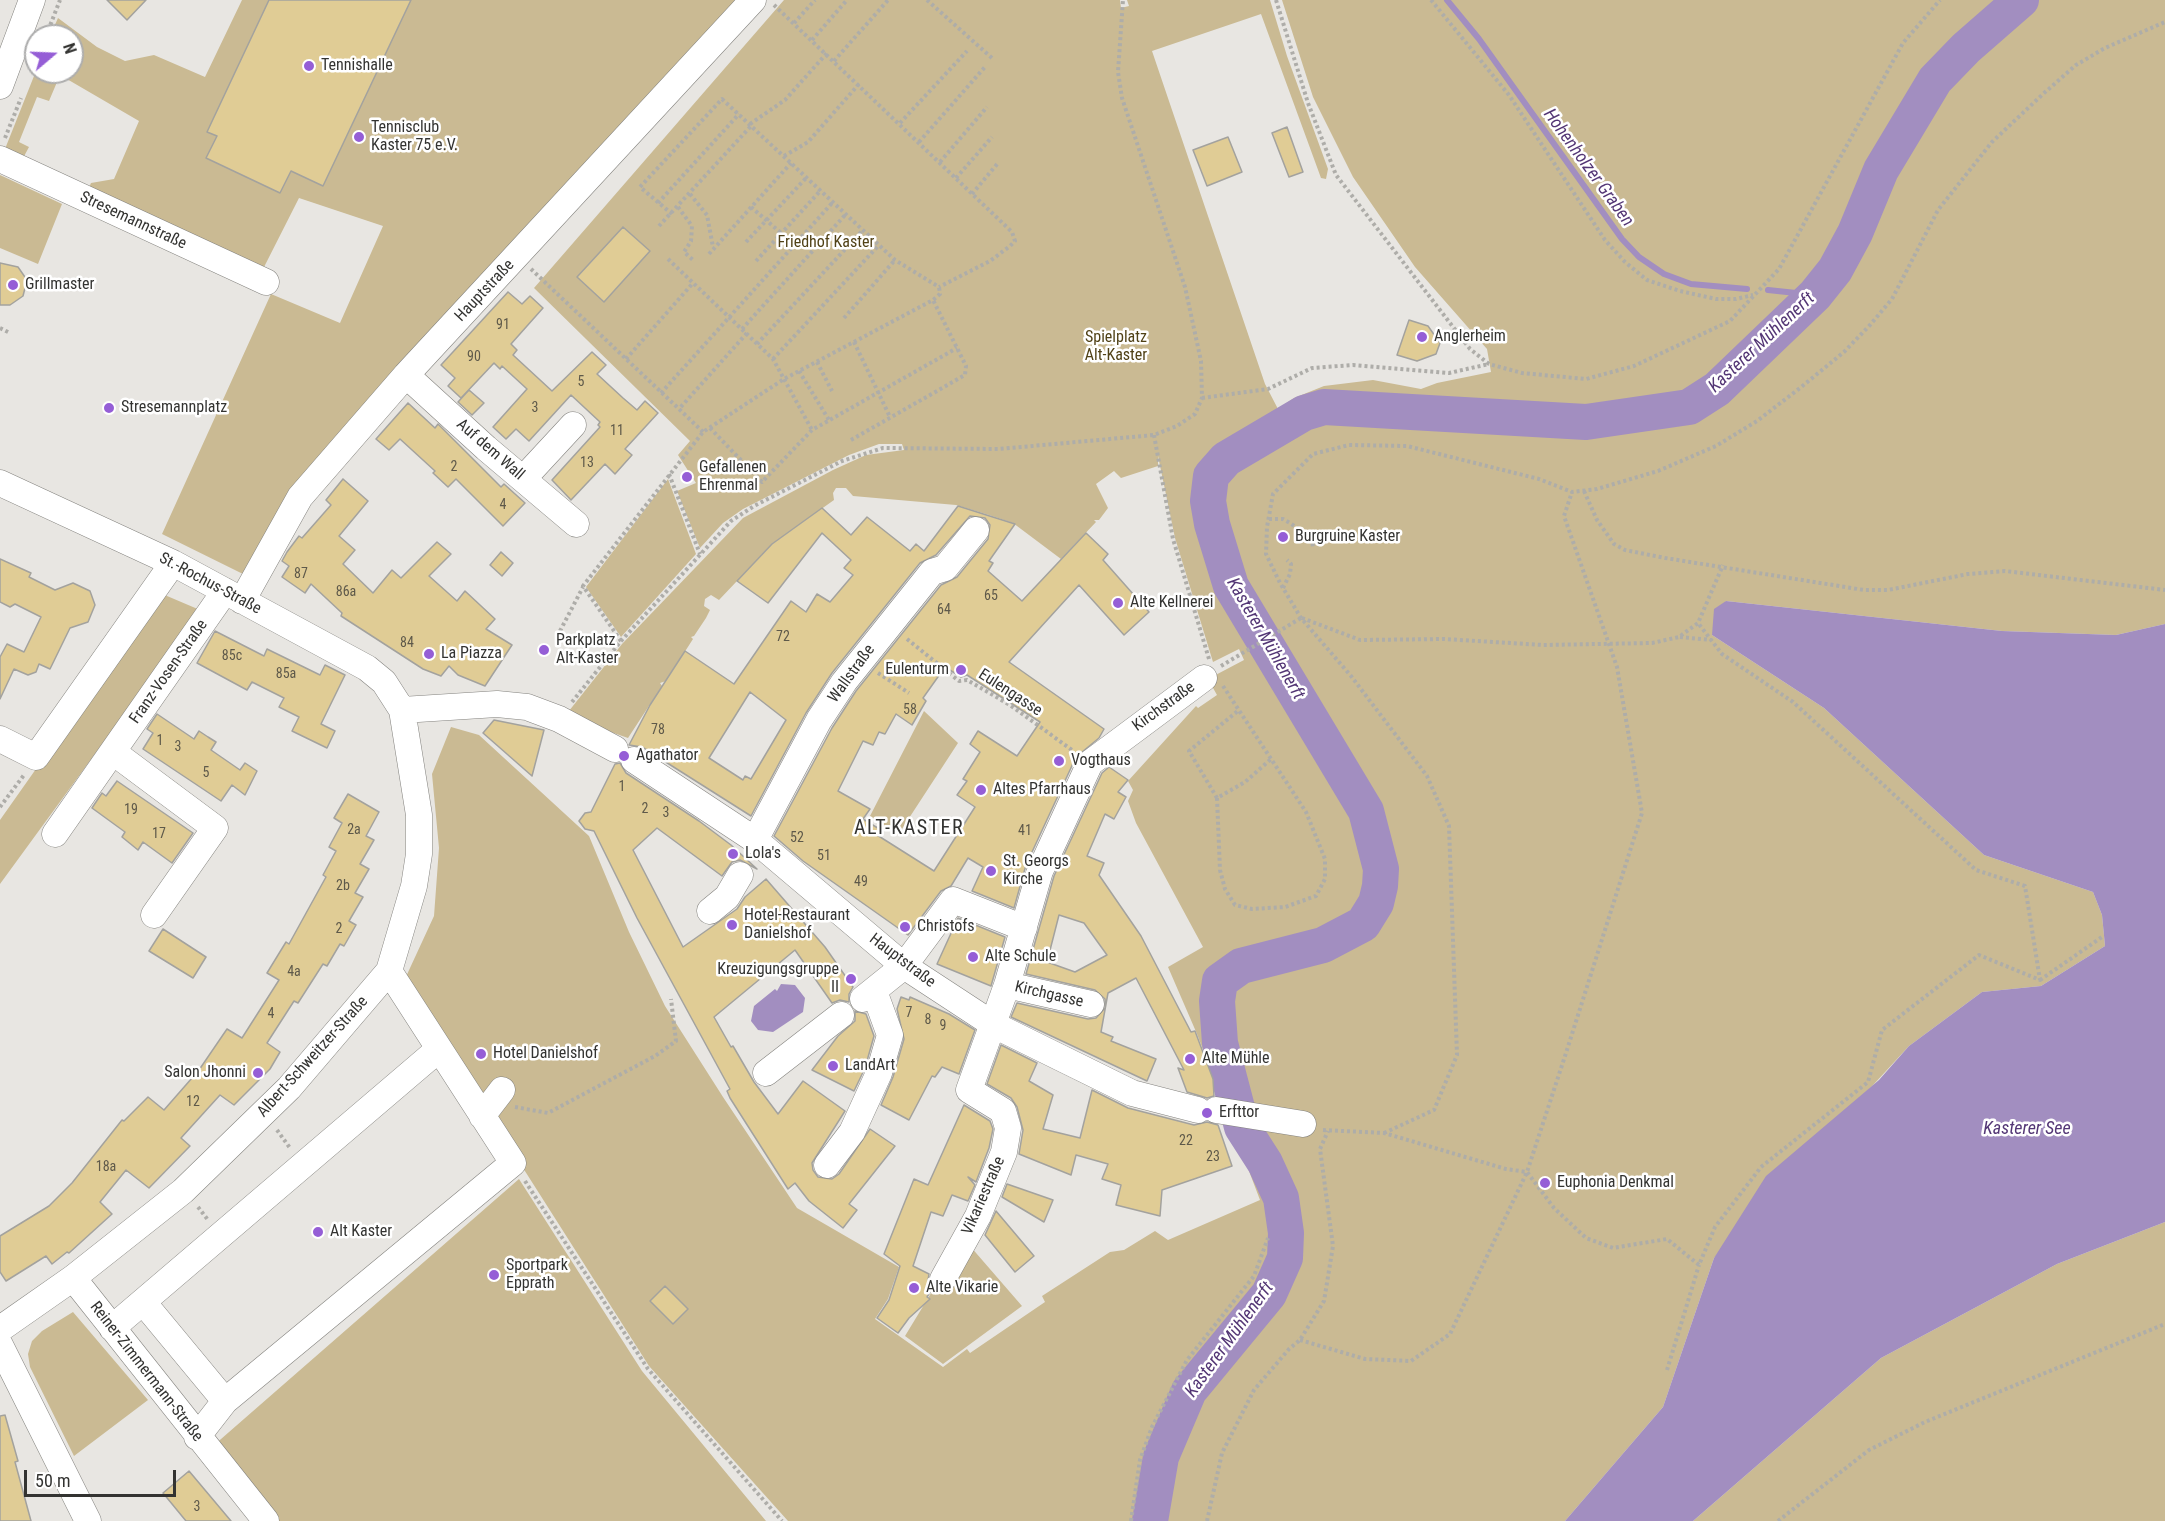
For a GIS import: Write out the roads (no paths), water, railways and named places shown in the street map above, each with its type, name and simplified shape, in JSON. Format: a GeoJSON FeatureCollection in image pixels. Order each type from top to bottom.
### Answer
{"type":"FeatureCollection","features":[{"type":"Feature","properties":{"kind":"street"},"geometry":{"type":"LineString","coordinates":[[12,88],[5,59],[32,0]]}},
{"type":"Feature","properties":{"kind":"street","name":"Hauptstraße"},"geometry":{"type":"LineString","coordinates":[[234,596],[300,497],[406,375],[753,0]]}},
{"type":"Feature","properties":{"kind":"street","name":"Stresemannstraße"},"geometry":{"type":"LineString","coordinates":[[2,149],[76,184],[266,282]]}},
{"type":"Feature","properties":{"kind":"street","name":"Auf dem Wall"},"geometry":{"type":"LineString","coordinates":[[406,375],[576,524]]}},
{"type":"Feature","properties":{"kind":"street"},"geometry":{"type":"LineString","coordinates":[[523,479],[573,425]]}},
{"type":"Feature","properties":{"kind":"street","name":"St.-Rochus-Straße"},"geometry":{"type":"LineString","coordinates":[[0,483],[173,563],[367,668],[384,682],[402,710]]}},
{"type":"Feature","properties":{"kind":"street","name":"Wallstraße"},"geometry":{"type":"LineString","coordinates":[[710,911],[727,897],[752,856],[819,720],[889,624],[932,572],[945,568],[976,530]]}},
{"type":"Feature","properties":{"kind":"street"},"geometry":{"type":"LineString","coordinates":[[0,739],[36,757],[173,563]]}},
{"type":"Feature","properties":{"kind":"street","name":"Franz-Vosen-Straße"},"geometry":{"type":"LineString","coordinates":[[55,834],[113,752],[234,596]]}},
{"type":"Feature","properties":{"kind":"street","name":"Kirchstraße"},"geometry":{"type":"LineString","coordinates":[[994,1025],[1040,871],[1090,763],[1208,675]]}},
{"type":"Feature","properties":{"kind":"street","name":"Hauptstraße"},"geometry":{"type":"LineString","coordinates":[[402,710],[497,704],[527,707],[559,719],[625,755],[752,856],[904,966],[994,1025],[1132,1093],[1210,1110],[1303,1124]]}},
{"type":"Feature","properties":{"kind":"street","name":"Albert-Schweitzer-Straße"},"geometry":{"type":"LineString","coordinates":[[0,1329],[73,1278],[183,1191],[289,1088],[389,971],[414,886],[419,854],[419,815],[402,710]]}},
{"type":"Feature","properties":{"kind":"street"},"geometry":{"type":"LineString","coordinates":[[113,752],[215,828],[154,915]]}},
{"type":"Feature","properties":{"kind":"street"},"geometry":{"type":"LineString","coordinates":[[827,1165],[852,1132],[879,1073],[890,1035],[868,995],[904,966],[953,900],[1024,928]]}},
{"type":"Feature","properties":{"kind":"street"},"geometry":{"type":"LineString","coordinates":[[197,1437],[225,1401],[513,1163],[493,1103],[439,1049],[389,971]]}},
{"type":"Feature","properties":{"kind":"street","name":"Kirchgasse"},"geometry":{"type":"LineString","coordinates":[[1007,985],[1091,1004]]}},
{"type":"Feature","properties":{"kind":"street"},"geometry":{"type":"LineString","coordinates":[[766,1073],[841,1015]]}},
{"type":"Feature","properties":{"kind":"street","name":"Vikariestraße"},"geometry":{"type":"LineString","coordinates":[[943,1279],[978,1216],[1004,1152],[1008,1128],[1004,1111],[969,1090],[994,1025]]}},
{"type":"Feature","properties":{"kind":"street"},"geometry":{"type":"LineString","coordinates":[[111,1328],[439,1049]]}},
{"type":"Feature","properties":{"kind":"street","name":"Reiner-Zimmermann-Straße"},"geometry":{"type":"LineString","coordinates":[[73,1278],[266,1521]]}},
{"type":"Feature","properties":{"kind":"street"},"geometry":{"type":"LineString","coordinates":[[143,1302],[225,1401]]}},
{"type":"Feature","properties":{"kind":"street"},"geometry":{"type":"LineString","coordinates":[[0,1345],[84,1518]]}},
{"type":"Feature","properties":{"kind":"water","name":"Kasterer See"},"geometry":{"type":"Polygon","coordinates":[[[1726,601],[2002,631],[2116,635],[2165,624],[2165,1222],[2057,1264],[1881,1358],[1693,1521],[1565,1521],[1663,1407],[1714,1258],[1766,1176],[1879,1080],[1909,1046],[1982,992],[2041,986],[2105,946],[2102,915],[2093,892],[1984,855],[1824,708],[1712,635],[1714,609],[1726,601]]]}},
{"type":"Feature","properties":{"kind":"water"},"geometry":{"type":"Polygon","coordinates":[[[781,984],[795,985],[805,998],[803,1012],[773,1032],[758,1030],[751,1021],[754,1006],[775,989],[777,991],[781,984]]]}},
{"type":"Feature","properties":{"kind":"waterway","name":"Hohenholzer Graben"},"geometry":{"type":"LineString","coordinates":[[1447,0],[1479,39],[1622,239],[1639,257],[1664,274],[1691,284],[1747,289]]}},
{"type":"Feature","properties":{"kind":"waterway","name":"Kasterer Mühlenerft"},"geometry":{"type":"LineString","coordinates":[[1150,1521],[1161,1457],[1189,1391],[1269,1294],[1285,1258],[1286,1233],[1281,1198],[1265,1163],[1242,1127],[1220,1043],[1217,1001],[1220,981],[1241,966],[1323,945],[1363,924],[1376,903],[1381,869],[1366,811],[1231,586],[1212,524],[1208,501],[1211,476],[1226,459],[1304,413],[1324,407],[1586,422],[1689,407],[1717,389],[1815,295],[1835,270],[1855,233],[1881,170],[1935,80],[1966,48],[2021,0]]}},
{"type":"Feature","properties":{"kind":"waterway","name":"Hohenholzer Graben"},"geometry":{"type":"LineString","coordinates":[[1768,290],[1815,295]]}},
{"type":"Feature","properties":{"kind":"place","name":"Tennishalle"},"geometry":{"type":"Point","coordinates":[309,66]}},
{"type":"Feature","properties":{"kind":"place","name":"Tennisclub Kaster 75 e.V."},"geometry":{"type":"Point","coordinates":[359,137]}},
{"type":"Feature","properties":{"kind":"place","name":"Grillmaster"},"geometry":{"type":"Point","coordinates":[13,285]}},
{"type":"Feature","properties":{"kind":"place","name":"Anglerheim"},"geometry":{"type":"Point","coordinates":[1422,337]}},
{"type":"Feature","properties":{"kind":"place","name":"Stresemannplatz"},"geometry":{"type":"Point","coordinates":[109,408]}},
{"type":"Feature","properties":{"kind":"place","name":"Gefallenen Ehrenmal"},"geometry":{"type":"Point","coordinates":[687,477]}},
{"type":"Feature","properties":{"kind":"place","name":"Burgruine Kaster"},"geometry":{"type":"Point","coordinates":[1283,537]}},
{"type":"Feature","properties":{"kind":"place","name":"Alte Kellnerei"},"geometry":{"type":"Point","coordinates":[1118,603]}},
{"type":"Feature","properties":{"kind":"place","name":"Parkplatz Alt-Kaster"},"geometry":{"type":"Point","coordinates":[544,650]}},
{"type":"Feature","properties":{"kind":"place","name":"La Piazza"},"geometry":{"type":"Point","coordinates":[429,654]}},
{"type":"Feature","properties":{"kind":"place","name":"Eulenturm"},"geometry":{"type":"Point","coordinates":[961,670]}},
{"type":"Feature","properties":{"kind":"place","name":"Agathator"},"geometry":{"type":"Point","coordinates":[624,756]}},
{"type":"Feature","properties":{"kind":"place","name":"Vogthaus"},"geometry":{"type":"Point","coordinates":[1059,761]}},
{"type":"Feature","properties":{"kind":"place","name":"Altes Pfarrhaus"},"geometry":{"type":"Point","coordinates":[981,790]}},
{"type":"Feature","properties":{"kind":"place","name":"Lola's"},"geometry":{"type":"Point","coordinates":[733,854]}},
{"type":"Feature","properties":{"kind":"place","name":"St. Georgs Kirche"},"geometry":{"type":"Point","coordinates":[991,871]}},
{"type":"Feature","properties":{"kind":"place","name":"Hotel-Restaurant Danielshof"},"geometry":{"type":"Point","coordinates":[732,925]}},
{"type":"Feature","properties":{"kind":"place","name":"Christofs"},"geometry":{"type":"Point","coordinates":[905,927]}},
{"type":"Feature","properties":{"kind":"place","name":"Alte Schule"},"geometry":{"type":"Point","coordinates":[973,957]}},
{"type":"Feature","properties":{"kind":"place","name":"Kreuzigungsgruppe II"},"geometry":{"type":"Point","coordinates":[851,979]}},
{"type":"Feature","properties":{"kind":"place","name":"Hotel Danielshof"},"geometry":{"type":"Point","coordinates":[481,1054]}},
{"type":"Feature","properties":{"kind":"place","name":"Alte Mühle"},"geometry":{"type":"Point","coordinates":[1190,1059]}},
{"type":"Feature","properties":{"kind":"place","name":"LandArt"},"geometry":{"type":"Point","coordinates":[833,1066]}},
{"type":"Feature","properties":{"kind":"place","name":"Salon Jhonni"},"geometry":{"type":"Point","coordinates":[258,1073]}},
{"type":"Feature","properties":{"kind":"place","name":"Erfttor"},"geometry":{"type":"Point","coordinates":[1207,1113]}},
{"type":"Feature","properties":{"kind":"place","name":"Euphonia Denkmal"},"geometry":{"type":"Point","coordinates":[1545,1183]}},
{"type":"Feature","properties":{"kind":"place","name":"Alt Kaster"},"geometry":{"type":"Point","coordinates":[318,1232]}},
{"type":"Feature","properties":{"kind":"place","name":"Sportpark Epprath"},"geometry":{"type":"Point","coordinates":[494,1275]}},
{"type":"Feature","properties":{"kind":"place","name":"Alte Vikarie"},"geometry":{"type":"Point","coordinates":[914,1288]}},
{"type":"Feature","properties":{"kind":"district","name":"ALT-KASTER"},"geometry":{"type":"Point","coordinates":[909,829]}},
{"type":"Feature","properties":{"kind":"park label","name":"Friedhof Kaster"},"geometry":{"type":"Point","coordinates":[826,243]}},
{"type":"Feature","properties":{"kind":"park label","name":"Spielplatz Alt-Kaster"},"geometry":{"type":"Point","coordinates":[1116,347]}}]}
